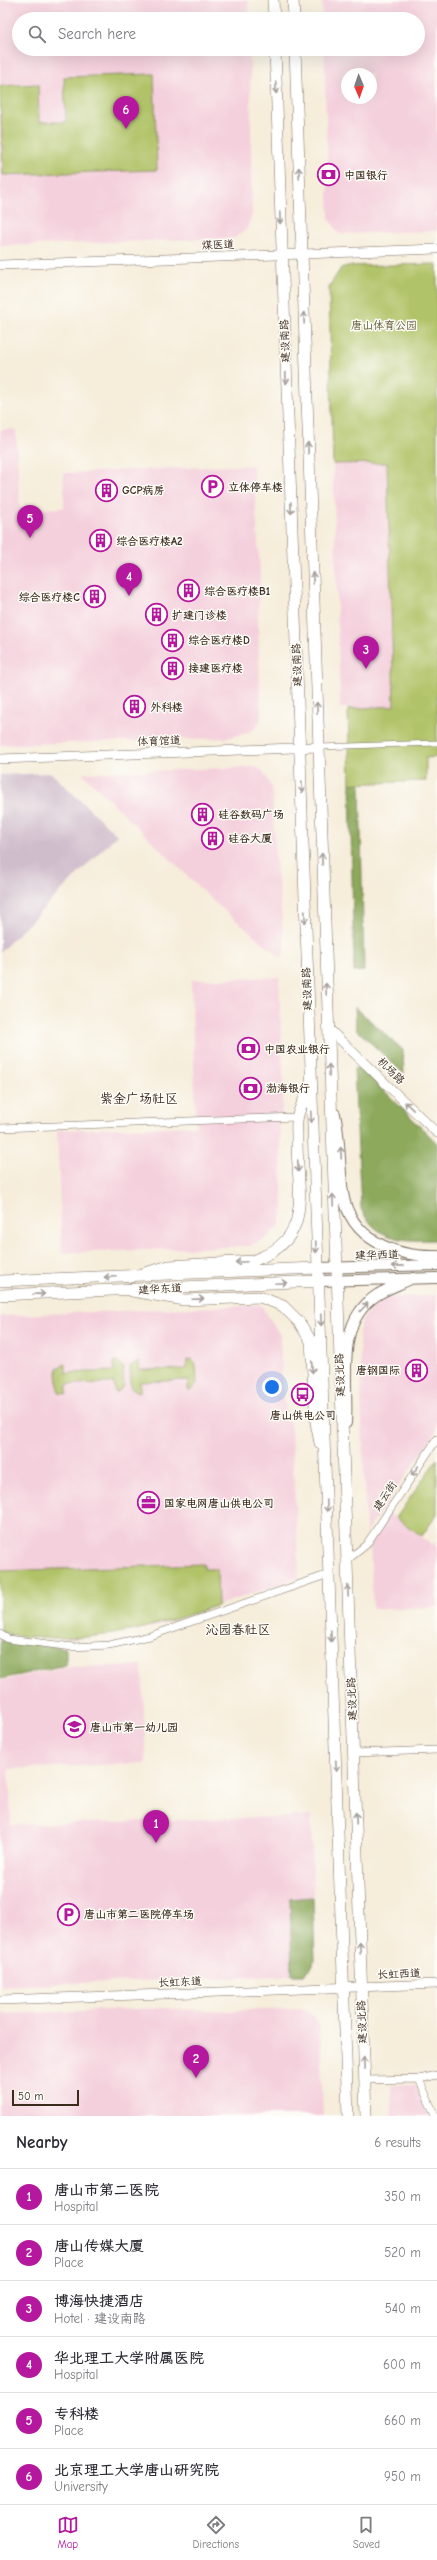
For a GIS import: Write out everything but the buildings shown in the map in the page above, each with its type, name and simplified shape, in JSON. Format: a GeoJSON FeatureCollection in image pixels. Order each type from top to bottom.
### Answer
{"type":"FeatureCollection","features":[{"type":"Feature","properties":{"kind":"main road"},"geometry":{"type":"LineString","coordinates":[[274,0],[274,12]]}},
{"type":"Feature","properties":{"kind":"main road"},"geometry":{"type":"LineString","coordinates":[[294,0],[294,12]]}},
{"type":"Feature","properties":{"kind":"main road","name":"建设南路"},"geometry":{"type":"LineString","coordinates":[[275,56],[300,748],[310,1088],[317,1268],[319,1281]]}},
{"type":"Feature","properties":{"kind":"main road","name":"建设南路"},"geometry":{"type":"LineString","coordinates":[[295,56],[335,1268],[337,1281]]}},
{"type":"Feature","properties":{"kind":"main road"},"geometry":{"type":"LineString","coordinates":[[131,1276],[169,1266],[252,1261],[264,1257],[288,1238],[294,1231],[300,1214],[298,1116],[310,1088]]}},
{"type":"Feature","properties":{"kind":"main road"},"geometry":{"type":"LineString","coordinates":[[330,1091],[341,1141],[343,1194],[354,1221],[366,1236],[380,1246],[419,1256],[437,1256]]}},
{"type":"Feature","properties":{"kind":"main road","name":"建华西道"},"geometry":{"type":"LineString","coordinates":[[317,1268],[437,1265]]}},
{"type":"Feature","properties":{"kind":"main road","name":"建华东道"},"geometry":{"type":"LineString","coordinates":[[0,1281],[317,1268]]}},
{"type":"Feature","properties":{"kind":"main road"},"geometry":{"type":"LineString","coordinates":[[343,1467],[347,1408],[347,1343],[352,1325],[366,1304],[377,1295],[413,1278]]}},
{"type":"Feature","properties":{"kind":"main road"},"geometry":{"type":"LineString","coordinates":[[319,1281],[437,1278]]}},
{"type":"Feature","properties":{"kind":"main road","name":"建华东道"},"geometry":{"type":"LineString","coordinates":[[0,1295],[132,1291],[319,1281]]}},
{"type":"Feature","properties":{"kind":"main road","name":"建设北路"},"geometry":{"type":"LineString","coordinates":[[319,1281],[348,2116]]}},
{"type":"Feature","properties":{"kind":"main road","name":"建设北路"},"geometry":{"type":"LineString","coordinates":[[337,1281],[366,2116]]}},
{"type":"Feature","properties":{"kind":"main road"},"geometry":{"type":"LineString","coordinates":[[132,1291],[184,1300],[260,1297],[272,1300],[290,1312],[300,1322],[311,1341],[316,1423],[327,1478]]}},
{"type":"Feature","properties":{"kind":"street","name":"煤医道"},"geometry":{"type":"LineString","coordinates":[[0,265],[437,249]]}},
{"type":"Feature","properties":{"kind":"street"},"geometry":{"type":"LineString","coordinates":[[318,747],[437,743]]}},
{"type":"Feature","properties":{"kind":"street","name":"体育馆道"},"geometry":{"type":"LineString","coordinates":[[0,759],[318,747]]}},
{"type":"Feature","properties":{"kind":"street","name":"机场路"},"geometry":{"type":"LineString","coordinates":[[328,1028],[437,1133]]}},
{"type":"Feature","properties":{"kind":"street"},"geometry":{"type":"LineString","coordinates":[[0,1128],[298,1116]]}},
{"type":"Feature","properties":{"kind":"street","name":"建云街"},"geometry":{"type":"LineString","coordinates":[[347,1560],[366,1545],[437,1439]]}},
{"type":"Feature","properties":{"kind":"street"},"geometry":{"type":"LineString","coordinates":[[0,1634],[8,1639],[73,1647],[109,1645],[150,1636],[329,1574]]}},
{"type":"Feature","properties":{"kind":"street"},"geometry":{"type":"LineString","coordinates":[[354,1753],[437,1750]]}},
{"type":"Feature","properties":{"kind":"street","name":"长虹西道"},"geometry":{"type":"LineString","coordinates":[[361,1987],[437,1984]]}},
{"type":"Feature","properties":{"kind":"street","name":"长虹东道"},"geometry":{"type":"LineString","coordinates":[[0,2000],[361,1987]]}},
{"type":"Feature","properties":{"kind":"street"},"geometry":{"type":"LineString","coordinates":[[365,2080],[419,2079],[437,2075]]}},
{"type":"Feature","properties":{"kind":"street"},"geometry":{"type":"LineString","coordinates":[[419,2079],[435,2116]]}},
{"type":"Feature","properties":{"kind":"shaded area"},"geometry":{"type":"Polygon","coordinates":[[[0,0],[248,0],[249,12],[12,12],[12,56],[250,56],[252,215],[247,229],[234,238],[0,246],[0,0]]]}},
{"type":"Feature","properties":{"kind":"shaded area"},"geometry":{"type":"Polygon","coordinates":[[[322,0],[437,0],[437,231],[339,234],[329,218],[324,56],[425,56],[425,12],[323,12],[322,0]]]}},
{"type":"Feature","properties":{"kind":"shaded area"},"geometry":{"type":"Polygon","coordinates":[[[16,429],[20,510],[64,508],[64,473],[253,465],[260,574],[258,619],[261,719],[256,728],[247,733],[226,738],[0,745],[0,430],[16,429]]]}},
{"type":"Feature","properties":{"kind":"shaded area"},"geometry":{"type":"Polygon","coordinates":[[[387,463],[394,707],[340,708],[333,464],[387,463]]]}},
{"type":"Feature","properties":{"kind":"shaded area"},"geometry":{"type":"Polygon","coordinates":[[[256,767],[263,771],[272,788],[275,853],[285,950],[281,958],[213,901],[82,773],[256,767]]]}},
{"type":"Feature","properties":{"kind":"shaded area"},"geometry":{"type":"Polygon","coordinates":[[[51,773],[117,835],[0,952],[0,775],[51,773]]]}},
{"type":"Feature","properties":{"kind":"shaded area"},"geometry":{"type":"Polygon","coordinates":[[[279,977],[284,1093],[280,1123],[283,1209],[280,1224],[268,1237],[250,1246],[62,1253],[57,1130],[196,1126],[191,980],[279,977]]]}},
{"type":"Feature","properties":{"kind":"shaded area"},"geometry":{"type":"Polygon","coordinates":[[[437,1295],[437,1430],[366,1533],[359,1332],[362,1320],[372,1307],[387,1298],[437,1295]]]}},
{"type":"Feature","properties":{"kind":"shaded area","name":"国家电网唐山供电公司"},"geometry":{"type":"Polygon","coordinates":[[[261,1305],[280,1335],[283,1396],[291,1429],[299,1577],[164,1624],[136,1631],[73,1639],[0,1631],[0,1316],[261,1305]]]}},
{"type":"Feature","properties":{"kind":"shaded area"},"geometry":{"type":"Polygon","coordinates":[[[388,1513],[433,1545],[437,1539],[437,1607],[373,1609],[370,1543],[388,1513]]]}},
{"type":"Feature","properties":{"kind":"shaded area"},"geometry":{"type":"Polygon","coordinates":[[[142,1665],[146,1763],[9,1769],[11,1825],[311,1816],[315,1961],[305,1975],[0,1986],[0,1681],[65,1667],[142,1665]]]}},
{"type":"Feature","properties":{"kind":"shaded area"},"geometry":{"type":"Polygon","coordinates":[[[164,2008],[228,2011],[302,2009],[314,2016],[320,2030],[323,2116],[0,2116],[0,2014],[164,2008]]]}},
{"type":"Feature","properties":{"kind":"shaded area"},"geometry":{"type":"Polygon","coordinates":[[[416,2084],[429,2116],[392,2116],[391,2085],[416,2084]]]}},
{"type":"Feature","properties":{"kind":"green space"},"geometry":{"type":"Polygon","coordinates":[[[154,74],[157,170],[3,175],[0,86],[38,84],[39,122],[66,122],[64,77],[154,74]]]}},
{"type":"Feature","properties":{"kind":"green space","name":"唐山体育公园"},"geometry":{"type":"Polygon","coordinates":[[[437,264],[437,757],[426,758],[426,781],[350,784],[348,709],[394,706],[387,463],[333,464],[329,287],[341,268],[347,266],[437,264]]]}},
{"type":"Feature","properties":{"kind":"green space"},"geometry":{"type":"Polygon","coordinates":[[[360,783],[364,971],[354,972],[350,784],[360,783]]]}},
{"type":"Feature","properties":{"kind":"green space"},"geometry":{"type":"Polygon","coordinates":[[[355,1007],[403,1050],[404,1074],[356,1029],[355,1007]]]}},
{"type":"Feature","properties":{"kind":"green space"},"geometry":{"type":"Polygon","coordinates":[[[360,1067],[437,1143],[437,1240],[403,1239],[384,1234],[375,1228],[361,1209],[354,1069],[360,1067]]]}},
{"type":"Feature","properties":{"kind":"green space"},"geometry":{"type":"Polygon","coordinates":[[[191,1359],[196,1365],[197,1383],[191,1390],[188,1390],[188,1380],[140,1382],[140,1392],[133,1390],[131,1387],[130,1366],[139,1361],[139,1370],[187,1369],[187,1360],[191,1359]]]}},
{"type":"Feature","properties":{"kind":"green space"},"geometry":{"type":"Polygon","coordinates":[[[114,1362],[117,1362],[123,1367],[124,1386],[118,1392],[115,1392],[114,1383],[67,1384],[67,1394],[60,1393],[58,1389],[57,1368],[65,1364],[66,1373],[114,1371],[114,1362]]]}},
{"type":"Feature","properties":{"kind":"green space"},"geometry":{"type":"Polygon","coordinates":[[[437,1459],[437,1514],[422,1536],[396,1518],[437,1459]]]}},
{"type":"Feature","properties":{"kind":"green space"},"geometry":{"type":"Polygon","coordinates":[[[204,1564],[204,1569],[217,1569],[218,1605],[196,1613],[133,1630],[90,1637],[45,1638],[17,1636],[0,1631],[0,1571],[204,1564]]]}},
{"type":"Feature","properties":{"kind":"green space"},"geometry":{"type":"Polygon","coordinates":[[[0,1639],[66,1648],[66,1665],[0,1679],[0,1639]]]}},
{"type":"Feature","properties":{"kind":"green space"},"geometry":{"type":"Polygon","coordinates":[[[313,1897],[315,1961],[305,1975],[292,1975],[290,1899],[313,1897]]]}},
{"type":"Feature","properties":{"kind":"place","name":"北京理工大学唐山研究院"},"geometry":{"type":"Point","coordinates":[126,129]}},
{"type":"Feature","properties":{"kind":"place","name":"中国银行"},"geometry":{"type":"Point","coordinates":[329,175]}},
{"type":"Feature","properties":{"kind":"place","name":"立体停车楼"},"geometry":{"type":"Point","coordinates":[212,487]}},
{"type":"Feature","properties":{"kind":"place","name":"GCP病房"},"geometry":{"type":"Point","coordinates":[107,490]}},
{"type":"Feature","properties":{"kind":"place","name":"专科楼"},"geometry":{"type":"Point","coordinates":[30,538]}},
{"type":"Feature","properties":{"kind":"place","name":"综合医疗楼A2"},"geometry":{"type":"Point","coordinates":[101,541]}},
{"type":"Feature","properties":{"kind":"place","name":"综合医疗楼B1"},"geometry":{"type":"Point","coordinates":[188,591]}},
{"type":"Feature","properties":{"kind":"place","name":"华北理工大学附属医院"},"geometry":{"type":"Point","coordinates":[129,596]}},
{"type":"Feature","properties":{"kind":"place","name":"综合医疗楼C"},"geometry":{"type":"Point","coordinates":[95,597]}},
{"type":"Feature","properties":{"kind":"place","name":"扩建门诊楼"},"geometry":{"type":"Point","coordinates":[156,615]}},
{"type":"Feature","properties":{"kind":"place","name":"综合医疗楼D"},"geometry":{"type":"Point","coordinates":[173,640]}},
{"type":"Feature","properties":{"kind":"place","name":"接建医疗楼"},"geometry":{"type":"Point","coordinates":[173,668]}},
{"type":"Feature","properties":{"kind":"place","name":"博海快捷酒店"},"geometry":{"type":"Point","coordinates":[366,669]}},
{"type":"Feature","properties":{"kind":"place","name":"外科楼"},"geometry":{"type":"Point","coordinates":[135,707]}},
{"type":"Feature","properties":{"kind":"place","name":"硅谷数码广场"},"geometry":{"type":"Point","coordinates":[203,814]}},
{"type":"Feature","properties":{"kind":"place","name":"硅谷大厦"},"geometry":{"type":"Point","coordinates":[212,838]}},
{"type":"Feature","properties":{"kind":"place","name":"中国农业银行"},"geometry":{"type":"Point","coordinates":[248,1049]}},
{"type":"Feature","properties":{"kind":"place","name":"渤海银行"},"geometry":{"type":"Point","coordinates":[250,1088]}},
{"type":"Feature","properties":{"kind":"place","name":"唐钢国际"},"geometry":{"type":"Point","coordinates":[416,1370]}},
{"type":"Feature","properties":{"kind":"place","name":"唐山供电公司"},"geometry":{"type":"Point","coordinates":[303,1395]}},
{"type":"Feature","properties":{"kind":"place","name":"国家电网唐山供电公司"},"geometry":{"type":"Point","coordinates":[148,1503]}},
{"type":"Feature","properties":{"kind":"place","name":"唐山市第一幼儿园"},"geometry":{"type":"Point","coordinates":[74,1727]}},
{"type":"Feature","properties":{"kind":"place","name":"唐山市第二医院"},"geometry":{"type":"Point","coordinates":[156,1843]}},
{"type":"Feature","properties":{"kind":"place","name":"唐山市第二医院停车场"},"geometry":{"type":"Point","coordinates":[69,1914]}},
{"type":"Feature","properties":{"kind":"place","name":"唐山传媒大厦"},"geometry":{"type":"Point","coordinates":[196,2078]}},
{"type":"Feature","properties":{"kind":"district","name":"紫金广场社区"},"geometry":{"type":"Point","coordinates":[139,1098]}},
{"type":"Feature","properties":{"kind":"district","name":"沁园春社区"},"geometry":{"type":"Point","coordinates":[238,1629]}}]}
